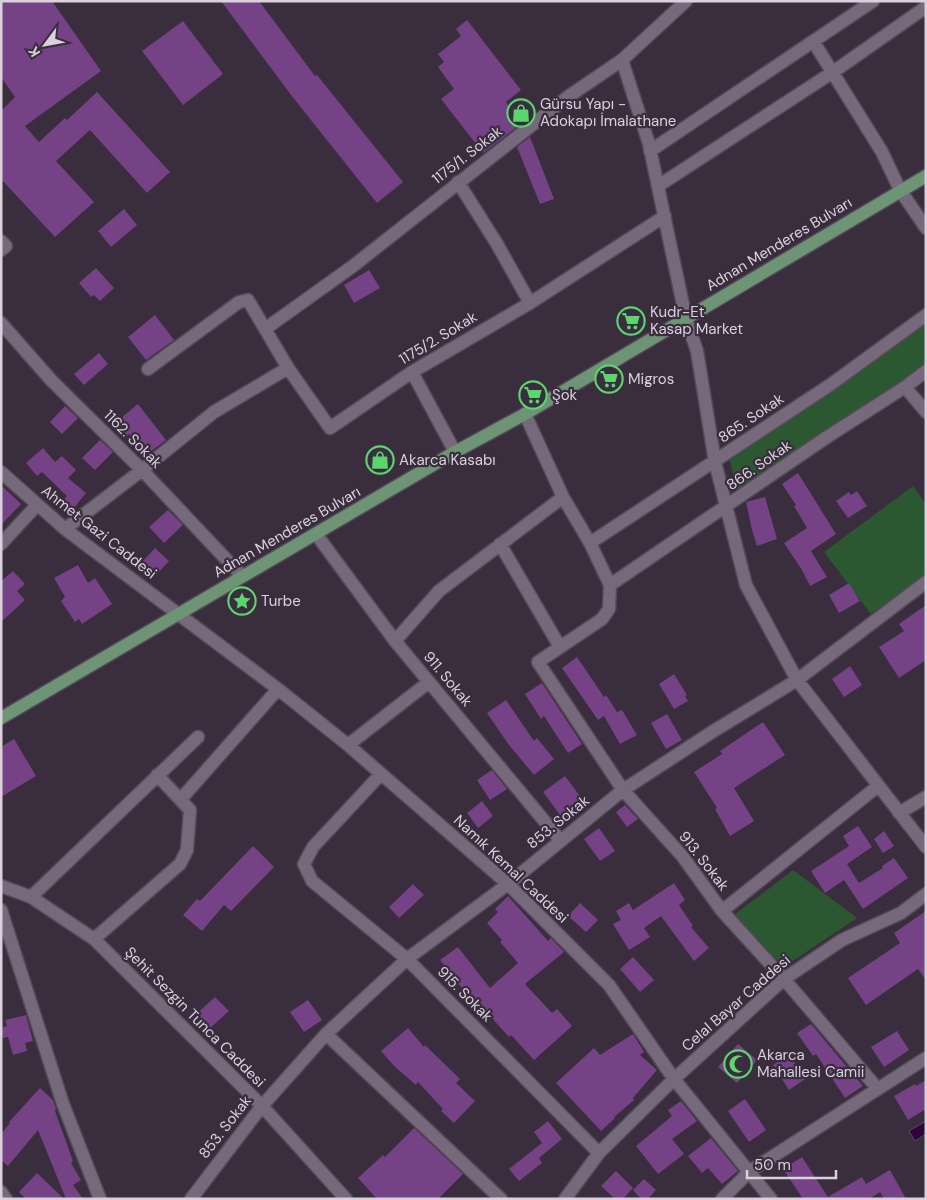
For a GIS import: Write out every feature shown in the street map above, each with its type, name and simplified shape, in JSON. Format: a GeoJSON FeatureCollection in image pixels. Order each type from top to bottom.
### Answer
{"type":"FeatureCollection","features":[{"type":"Feature","properties":{"kind":"main road","name":"Adnan Menderes Bulvarı"},"geometry":{"type":"LineString","coordinates":[[1,718],[455,452],[524,414],[926,176]]}},
{"type":"Feature","properties":{"kind":"street","name":"1175/1. Sokak"},"geometry":{"type":"LineString","coordinates":[[265,329],[353,266],[569,96],[622,60],[686,1]]}},
{"type":"Feature","properties":{"kind":"street"},"geometry":{"type":"LineString","coordinates":[[650,151],[873,1]]}},
{"type":"Feature","properties":{"kind":"street"},"geometry":{"type":"LineString","coordinates":[[658,186],[833,72],[926,7]]}},
{"type":"Feature","properties":{"kind":"street"},"geometry":{"type":"LineString","coordinates":[[813,41],[882,152],[900,190],[926,228]]}},
{"type":"Feature","properties":{"kind":"street"},"geometry":{"type":"LineString","coordinates":[[622,60],[650,151],[666,216],[686,318],[697,352],[715,462],[746,585],[797,680],[926,847]]}},
{"type":"Feature","properties":{"kind":"street"},"geometry":{"type":"LineString","coordinates":[[458,182],[498,244],[530,303]]}},
{"type":"Feature","properties":{"kind":"street","name":"1175/2. Sokak"},"geometry":{"type":"LineString","coordinates":[[148,368],[239,302],[248,300],[288,368],[330,428],[412,372],[530,303],[666,216]]}},
{"type":"Feature","properties":{"kind":"street","name":"865. Sokak"},"geometry":{"type":"LineString","coordinates":[[590,543],[830,385],[926,316]]}},
{"type":"Feature","properties":{"kind":"street","name":"1162. Sokak"},"geometry":{"type":"LineString","coordinates":[[1,323],[51,380],[142,470],[242,576]]}},
{"type":"Feature","properties":{"kind":"street"},"geometry":{"type":"LineString","coordinates":[[66,529],[214,412],[288,368]]}},
{"type":"Feature","properties":{"kind":"street","name":"866. Sokak"},"geometry":{"type":"LineString","coordinates":[[610,584],[827,437],[905,387],[926,371]]}},
{"type":"Feature","properties":{"kind":"street"},"geometry":{"type":"LineString","coordinates":[[412,372],[455,452]]}},
{"type":"Feature","properties":{"kind":"street"},"geometry":{"type":"LineString","coordinates":[[905,387],[926,412]]}},
{"type":"Feature","properties":{"kind":"street","name":"913. Sokak"},"geometry":{"type":"LineString","coordinates":[[524,414],[563,497],[590,543],[610,584],[609,609],[602,619],[538,662],[623,790],[683,857],[722,910],[877,1088]]}},
{"type":"Feature","properties":{"kind":"street","name":"Ahmet Gazi Caddesi"},"geometry":{"type":"LineString","coordinates":[[1,472],[66,529],[178,614]]}},
{"type":"Feature","properties":{"kind":"street"},"geometry":{"type":"LineString","coordinates":[[395,641],[439,591],[563,497]]}},
{"type":"Feature","properties":{"kind":"street"},"geometry":{"type":"LineString","coordinates":[[1,544],[37,505]]}},
{"type":"Feature","properties":{"kind":"street","name":"911. Sokak"},"geometry":{"type":"LineString","coordinates":[[316,534],[395,641],[561,840]]}},
{"type":"Feature","properties":{"kind":"street"},"geometry":{"type":"LineString","coordinates":[[500,544],[560,646]]}},
{"type":"Feature","properties":{"kind":"street","name":"853. Sokak"},"geometry":{"type":"LineString","coordinates":[[191,1199],[262,1106],[326,1034],[407,959],[508,884],[623,790],[797,680],[926,582]]}},
{"type":"Feature","properties":{"kind":"street","name":"Namık Kemal Caddesi"},"geometry":{"type":"LineString","coordinates":[[178,614],[278,689],[348,745],[508,884],[609,986],[674,1079],[771,1199]]}},
{"type":"Feature","properties":{"kind":"street"},"geometry":{"type":"LineString","coordinates":[[348,745],[429,682]]}},
{"type":"Feature","properties":{"kind":"street"},"geometry":{"type":"LineString","coordinates":[[181,799],[278,689]]}},
{"type":"Feature","properties":{"kind":"street"},"geometry":{"type":"LineString","coordinates":[[31,897],[198,737]]}},
{"type":"Feature","properties":{"kind":"street","name":"915. Sokak"},"geometry":{"type":"LineString","coordinates":[[381,774],[313,847],[304,864],[312,881],[407,959],[599,1153]]}},
{"type":"Feature","properties":{"kind":"street"},"geometry":{"type":"LineString","coordinates":[[94,940],[180,864],[187,850],[190,810],[157,775]]}},
{"type":"Feature","properties":{"kind":"street"},"geometry":{"type":"LineString","coordinates":[[722,910],[878,786]]}},
{"type":"Feature","properties":{"kind":"street"},"geometry":{"type":"LineString","coordinates":[[899,813],[926,797]]}},
{"type":"Feature","properties":{"kind":"street","name":"Şehit Sezgin Tunca Caddesi"},"geometry":{"type":"LineString","coordinates":[[1,886],[31,897],[94,940],[262,1106],[346,1199]]}},
{"type":"Feature","properties":{"kind":"street","name":"Celal Bayar Caddesi"},"geometry":{"type":"LineString","coordinates":[[565,1199],[599,1153],[674,1079],[784,979],[842,940],[901,913],[926,894]]}},
{"type":"Feature","properties":{"kind":"street"},"geometry":{"type":"LineString","coordinates":[[1,910],[63,1104],[100,1199]]}},
{"type":"Feature","properties":{"kind":"street"},"geometry":{"type":"LineString","coordinates":[[326,1034],[501,1199]]}},
{"type":"Feature","properties":{"kind":"street"},"geometry":{"type":"LineString","coordinates":[[722,1199],[750,1171],[926,1058]]}},
{"type":"Feature","properties":{"kind":"street"},"geometry":{"type":"LineString","coordinates":[[1,1192],[6,1199]]}},
{"type":"Feature","properties":{"kind":"green space"},"geometry":{"type":"Polygon","coordinates":[[[926,320],[926,365],[900,385],[737,493],[730,460],[876,358],[926,320]]]}},
{"type":"Feature","properties":{"kind":"green space"},"geometry":{"type":"Polygon","coordinates":[[[913,486],[926,504],[926,574],[871,614],[824,552],[913,486]]]}},
{"type":"Feature","properties":{"kind":"green space"},"geometry":{"type":"Polygon","coordinates":[[[793,870],[857,918],[784,967],[734,915],[793,870]]]}},
{"type":"Feature","properties":{"kind":"shaded area"},"geometry":{"type":"Polygon","coordinates":[[[926,1121],[926,1134],[915,1141],[909,1131],[926,1121]]]}},
{"type":"Feature","properties":{"kind":"building"},"geometry":{"type":"Polygon","coordinates":[[[1,1],[52,1],[101,71],[25,126],[39,142],[65,118],[67,120],[97,92],[170,172],[147,193],[90,130],[56,161],[94,202],[55,237],[1,179],[1,111],[15,97],[1,77],[1,1]]]}},
{"type":"Feature","properties":{"kind":"building"},"geometry":{"type":"Polygon","coordinates":[[[221,1],[259,1],[315,76],[317,75],[403,182],[377,203],[291,95],[221,1]]]}},
{"type":"Feature","properties":{"kind":"building"},"geometry":{"type":"Polygon","coordinates":[[[467,20],[521,90],[506,102],[518,118],[526,112],[530,117],[483,153],[441,99],[454,89],[438,67],[444,62],[438,54],[461,36],[456,29],[467,20]]]}},
{"type":"Feature","properties":{"kind":"building"},"geometry":{"type":"Polygon","coordinates":[[[183,21],[223,74],[183,105],[142,51],[183,21]]]}},
{"type":"Feature","properties":{"kind":"building"},"geometry":{"type":"Polygon","coordinates":[[[530,137],[554,199],[540,204],[517,147],[530,137]]]}},
{"type":"Feature","properties":{"kind":"building"},"geometry":{"type":"Polygon","coordinates":[[[124,209],[137,225],[111,247],[98,231],[124,209]]]}},
{"type":"Feature","properties":{"kind":"building"},"geometry":{"type":"Polygon","coordinates":[[[96,268],[114,288],[100,301],[94,295],[91,297],[79,283],[96,268]]]}},
{"type":"Feature","properties":{"kind":"building"},"geometry":{"type":"Polygon","coordinates":[[[369,270],[380,288],[354,303],[344,285],[369,270]]]}},
{"type":"Feature","properties":{"kind":"building"},"geometry":{"type":"Polygon","coordinates":[[[155,315],[174,340],[146,360],[128,337],[155,315]]]}},
{"type":"Feature","properties":{"kind":"building"},"geometry":{"type":"Polygon","coordinates":[[[99,353],[108,364],[84,385],[74,374],[99,353]]]}},
{"type":"Feature","properties":{"kind":"building"},"geometry":{"type":"Polygon","coordinates":[[[138,404],[166,440],[146,455],[129,434],[127,436],[115,423],[138,404]]]}},
{"type":"Feature","properties":{"kind":"building"},"geometry":{"type":"Polygon","coordinates":[[[65,406],[78,418],[62,434],[50,422],[65,406]]]}},
{"type":"Feature","properties":{"kind":"building"},"geometry":{"type":"Polygon","coordinates":[[[100,440],[113,452],[95,470],[82,458],[100,440]]]}},
{"type":"Feature","properties":{"kind":"building"},"geometry":{"type":"Polygon","coordinates":[[[43,448],[55,462],[62,456],[76,470],[68,478],[86,493],[73,509],[63,501],[67,496],[42,472],[37,476],[26,463],[43,448]]]}},
{"type":"Feature","properties":{"kind":"building"},"geometry":{"type":"Polygon","coordinates":[[[798,473],[836,534],[811,551],[827,577],[810,586],[784,543],[807,528],[794,506],[796,505],[782,484],[798,473]]]}},
{"type":"Feature","properties":{"kind":"building"},"geometry":{"type":"Polygon","coordinates":[[[1,485],[21,504],[1,525],[1,485]]]}},
{"type":"Feature","properties":{"kind":"building"},"geometry":{"type":"Polygon","coordinates":[[[857,491],[867,506],[848,518],[836,501],[849,492],[851,495],[857,491]]]}},
{"type":"Feature","properties":{"kind":"building"},"geometry":{"type":"Polygon","coordinates":[[[765,497],[777,539],[757,546],[746,502],[765,497]]]}},
{"type":"Feature","properties":{"kind":"building"},"geometry":{"type":"Polygon","coordinates":[[[168,510],[183,525],[164,543],[149,527],[168,510]]]}},
{"type":"Feature","properties":{"kind":"building"},"geometry":{"type":"Polygon","coordinates":[[[155,548],[169,561],[157,574],[143,561],[155,548]]]}},
{"type":"Feature","properties":{"kind":"building"},"geometry":{"type":"Polygon","coordinates":[[[78,565],[88,583],[95,578],[112,604],[82,624],[79,619],[75,622],[61,601],[65,597],[54,578],[78,565]]]}},
{"type":"Feature","properties":{"kind":"building"},"geometry":{"type":"Polygon","coordinates":[[[13,571],[25,584],[17,591],[25,600],[1,622],[1,581],[13,571]]]}},
{"type":"Feature","properties":{"kind":"building"},"geometry":{"type":"Polygon","coordinates":[[[849,583],[860,601],[839,613],[829,595],[849,583]]]}},
{"type":"Feature","properties":{"kind":"building"},"geometry":{"type":"Polygon","coordinates":[[[926,605],[926,660],[899,678],[879,647],[904,631],[899,624],[926,605]]]}},
{"type":"Feature","properties":{"kind":"building"},"geometry":{"type":"Polygon","coordinates":[[[577,657],[604,697],[606,695],[617,712],[622,710],[637,735],[620,744],[604,716],[598,720],[562,668],[577,657]]]}},
{"type":"Feature","properties":{"kind":"building"},"geometry":{"type":"Polygon","coordinates":[[[850,666],[862,685],[844,697],[832,679],[850,666]]]}},
{"type":"Feature","properties":{"kind":"building"},"geometry":{"type":"Polygon","coordinates":[[[674,674],[687,695],[685,696],[688,701],[674,709],[659,684],[674,674]]]}},
{"type":"Feature","properties":{"kind":"building"},"geometry":{"type":"Polygon","coordinates":[[[542,683],[582,744],[568,753],[544,716],[541,719],[525,694],[542,683]]]}},
{"type":"Feature","properties":{"kind":"building"},"geometry":{"type":"Polygon","coordinates":[[[506,700],[534,741],[537,738],[554,759],[534,775],[509,745],[487,713],[506,700]]]}},
{"type":"Feature","properties":{"kind":"building"},"geometry":{"type":"Polygon","coordinates":[[[667,714],[682,740],[666,749],[651,723],[667,714]]]}},
{"type":"Feature","properties":{"kind":"building"},"geometry":{"type":"Polygon","coordinates":[[[763,722],[785,755],[734,788],[754,821],[730,836],[715,809],[717,808],[694,772],[722,754],[720,751],[763,722]]]}},
{"type":"Feature","properties":{"kind":"building"},"geometry":{"type":"Polygon","coordinates":[[[14,739],[36,776],[1,797],[1,747],[14,739]]]}},
{"type":"Feature","properties":{"kind":"building"},"geometry":{"type":"Polygon","coordinates":[[[492,770],[507,789],[490,800],[477,780],[492,770]]]}},
{"type":"Feature","properties":{"kind":"building"},"geometry":{"type":"Polygon","coordinates":[[[565,776],[588,807],[566,823],[543,792],[565,776]]]}},
{"type":"Feature","properties":{"kind":"building"},"geometry":{"type":"Polygon","coordinates":[[[482,801],[493,816],[478,828],[467,813],[482,801]]]}},
{"type":"Feature","properties":{"kind":"building"},"geometry":{"type":"Polygon","coordinates":[[[625,805],[638,819],[627,827],[616,812],[625,805]]]}},
{"type":"Feature","properties":{"kind":"building"},"geometry":{"type":"Polygon","coordinates":[[[858,826],[872,847],[847,864],[859,883],[883,868],[882,866],[894,858],[908,878],[863,909],[844,880],[825,893],[811,871],[849,846],[843,836],[858,826]]]}},
{"type":"Feature","properties":{"kind":"building"},"geometry":{"type":"Polygon","coordinates":[[[599,828],[615,851],[600,861],[584,839],[599,828]]]}},
{"type":"Feature","properties":{"kind":"building"},"geometry":{"type":"Polygon","coordinates":[[[884,831],[894,846],[883,853],[874,839],[884,831]]]}},
{"type":"Feature","properties":{"kind":"building"},"geometry":{"type":"Polygon","coordinates":[[[253,846],[274,867],[231,911],[224,905],[202,931],[183,915],[197,899],[200,901],[253,846]]]}},
{"type":"Feature","properties":{"kind":"building"},"geometry":{"type":"Polygon","coordinates":[[[674,883],[685,900],[679,905],[693,926],[691,927],[709,948],[694,961],[661,916],[644,928],[650,937],[629,950],[613,924],[621,920],[616,911],[629,903],[633,910],[674,883]]]}},
{"type":"Feature","properties":{"kind":"building"},"geometry":{"type":"Polygon","coordinates":[[[413,884],[424,895],[399,918],[389,907],[413,884]]]}},
{"type":"Feature","properties":{"kind":"building"},"geometry":{"type":"Polygon","coordinates":[[[508,896],[548,941],[551,938],[564,952],[525,984],[552,1013],[557,1009],[572,1026],[534,1060],[490,1016],[486,1020],[471,1004],[473,1002],[440,960],[458,947],[490,988],[518,963],[487,923],[498,912],[495,909],[508,896]]]}},
{"type":"Feature","properties":{"kind":"building"},"geometry":{"type":"Polygon","coordinates":[[[580,903],[598,920],[586,932],[568,916],[580,903]]]}},
{"type":"Feature","properties":{"kind":"building"},"geometry":{"type":"Polygon","coordinates":[[[926,911],[926,980],[918,969],[866,1005],[848,978],[900,943],[894,933],[926,911]]]}},
{"type":"Feature","properties":{"kind":"building"},"geometry":{"type":"Polygon","coordinates":[[[633,957],[654,980],[640,992],[620,969],[633,957]]]}},
{"type":"Feature","properties":{"kind":"building"},"geometry":{"type":"Polygon","coordinates":[[[215,997],[229,1011],[208,1030],[194,1016],[215,997]]]}},
{"type":"Feature","properties":{"kind":"building"},"geometry":{"type":"Polygon","coordinates":[[[308,1000],[322,1020],[304,1032],[290,1012],[308,1000]]]}},
{"type":"Feature","properties":{"kind":"building"},"geometry":{"type":"Polygon","coordinates":[[[26,1015],[33,1041],[25,1043],[27,1051],[13,1055],[8,1037],[3,1038],[1,1028],[7,1026],[5,1020],[26,1015]]]}},
{"type":"Feature","properties":{"kind":"building"},"geometry":{"type":"Polygon","coordinates":[[[811,1024],[863,1086],[845,1098],[816,1054],[813,1056],[797,1033],[811,1024]]]}},
{"type":"Feature","properties":{"kind":"building"},"geometry":{"type":"Polygon","coordinates":[[[408,1028],[424,1047],[425,1045],[460,1079],[456,1083],[475,1101],[454,1123],[441,1111],[443,1109],[418,1082],[416,1085],[394,1066],[381,1051],[408,1028]]]}},
{"type":"Feature","properties":{"kind":"building"},"geometry":{"type":"Polygon","coordinates":[[[897,1031],[909,1050],[884,1067],[871,1047],[897,1031]]]}},
{"type":"Feature","properties":{"kind":"building"},"geometry":{"type":"Polygon","coordinates":[[[633,1034],[644,1052],[640,1055],[657,1070],[633,1098],[634,1100],[601,1131],[556,1083],[594,1048],[600,1055],[633,1034]]]}},
{"type":"Feature","properties":{"kind":"building","name":"Akarca Mahallesi Camii"},"geometry":{"type":"Polygon","coordinates":[[[738,1044],[757,1060],[737,1083],[718,1067],[738,1044]]]}},
{"type":"Feature","properties":{"kind":"building"},"geometry":{"type":"Polygon","coordinates":[[[789,1054],[805,1079],[789,1090],[773,1065],[789,1054]]]}},
{"type":"Feature","properties":{"kind":"building"},"geometry":{"type":"Polygon","coordinates":[[[926,1080],[926,1109],[908,1120],[894,1096],[926,1080]]]}},
{"type":"Feature","properties":{"kind":"building"},"geometry":{"type":"Polygon","coordinates":[[[40,1088],[53,1100],[55,1111],[73,1161],[71,1163],[81,1180],[73,1185],[83,1199],[66,1199],[38,1130],[8,1166],[1,1160],[1,1134],[9,1122],[40,1088]]]}},
{"type":"Feature","properties":{"kind":"building"},"geometry":{"type":"Polygon","coordinates":[[[745,1099],[766,1130],[749,1142],[728,1111],[745,1099]]]}},
{"type":"Feature","properties":{"kind":"building"},"geometry":{"type":"Polygon","coordinates":[[[681,1101],[697,1121],[672,1139],[684,1154],[658,1174],[636,1146],[672,1116],[668,1110],[681,1101]]]}},
{"type":"Feature","properties":{"kind":"building"},"geometry":{"type":"Polygon","coordinates":[[[548,1121],[562,1139],[539,1158],[542,1163],[519,1181],[509,1169],[542,1143],[534,1132],[548,1121]]]}},
{"type":"Feature","properties":{"kind":"building"},"geometry":{"type":"Polygon","coordinates":[[[414,1128],[463,1174],[438,1199],[377,1199],[358,1178],[383,1155],[385,1157],[414,1128]]]}},
{"type":"Feature","properties":{"kind":"building"},"geometry":{"type":"Polygon","coordinates":[[[711,1138],[738,1171],[722,1184],[708,1168],[702,1173],[688,1156],[711,1138]]]}},
{"type":"Feature","properties":{"kind":"building"},"geometry":{"type":"Polygon","coordinates":[[[802,1157],[828,1197],[862,1177],[866,1184],[890,1170],[906,1199],[884,1199],[880,1192],[869,1199],[803,1199],[783,1169],[802,1157]]]}},
{"type":"Feature","properties":{"kind":"building"},"geometry":{"type":"Polygon","coordinates":[[[616,1171],[633,1188],[623,1199],[615,1199],[601,1186],[616,1171]]]}},
{"type":"Feature","properties":{"kind":"building"},"geometry":{"type":"Polygon","coordinates":[[[37,1173],[64,1199],[26,1199],[19,1192],[37,1173]]]}},
{"type":"Feature","properties":{"kind":"building"},"geometry":{"type":"Polygon","coordinates":[[[644,1179],[656,1190],[648,1199],[641,1199],[633,1190],[644,1179]]]}},
{"type":"Feature","properties":{"kind":"place","name":"Gürsu Yapı - Adokapı İmalathane"},"geometry":{"type":"Point","coordinates":[521,113]}},
{"type":"Feature","properties":{"kind":"place","name":"Kudr-Et Kasap Market"},"geometry":{"type":"Point","coordinates":[631,321]}},
{"type":"Feature","properties":{"kind":"place","name":"Migros"},"geometry":{"type":"Point","coordinates":[609,379]}},
{"type":"Feature","properties":{"kind":"place","name":"Şok"},"geometry":{"type":"Point","coordinates":[533,395]}},
{"type":"Feature","properties":{"kind":"place","name":"Akarca Kasabı"},"geometry":{"type":"Point","coordinates":[380,460]}},
{"type":"Feature","properties":{"kind":"place","name":"Turbe"},"geometry":{"type":"Point","coordinates":[242,601]}},
{"type":"Feature","properties":{"kind":"place","name":"Akarca Mahallesi Camii"},"geometry":{"type":"Point","coordinates":[738,1064]}}]}
